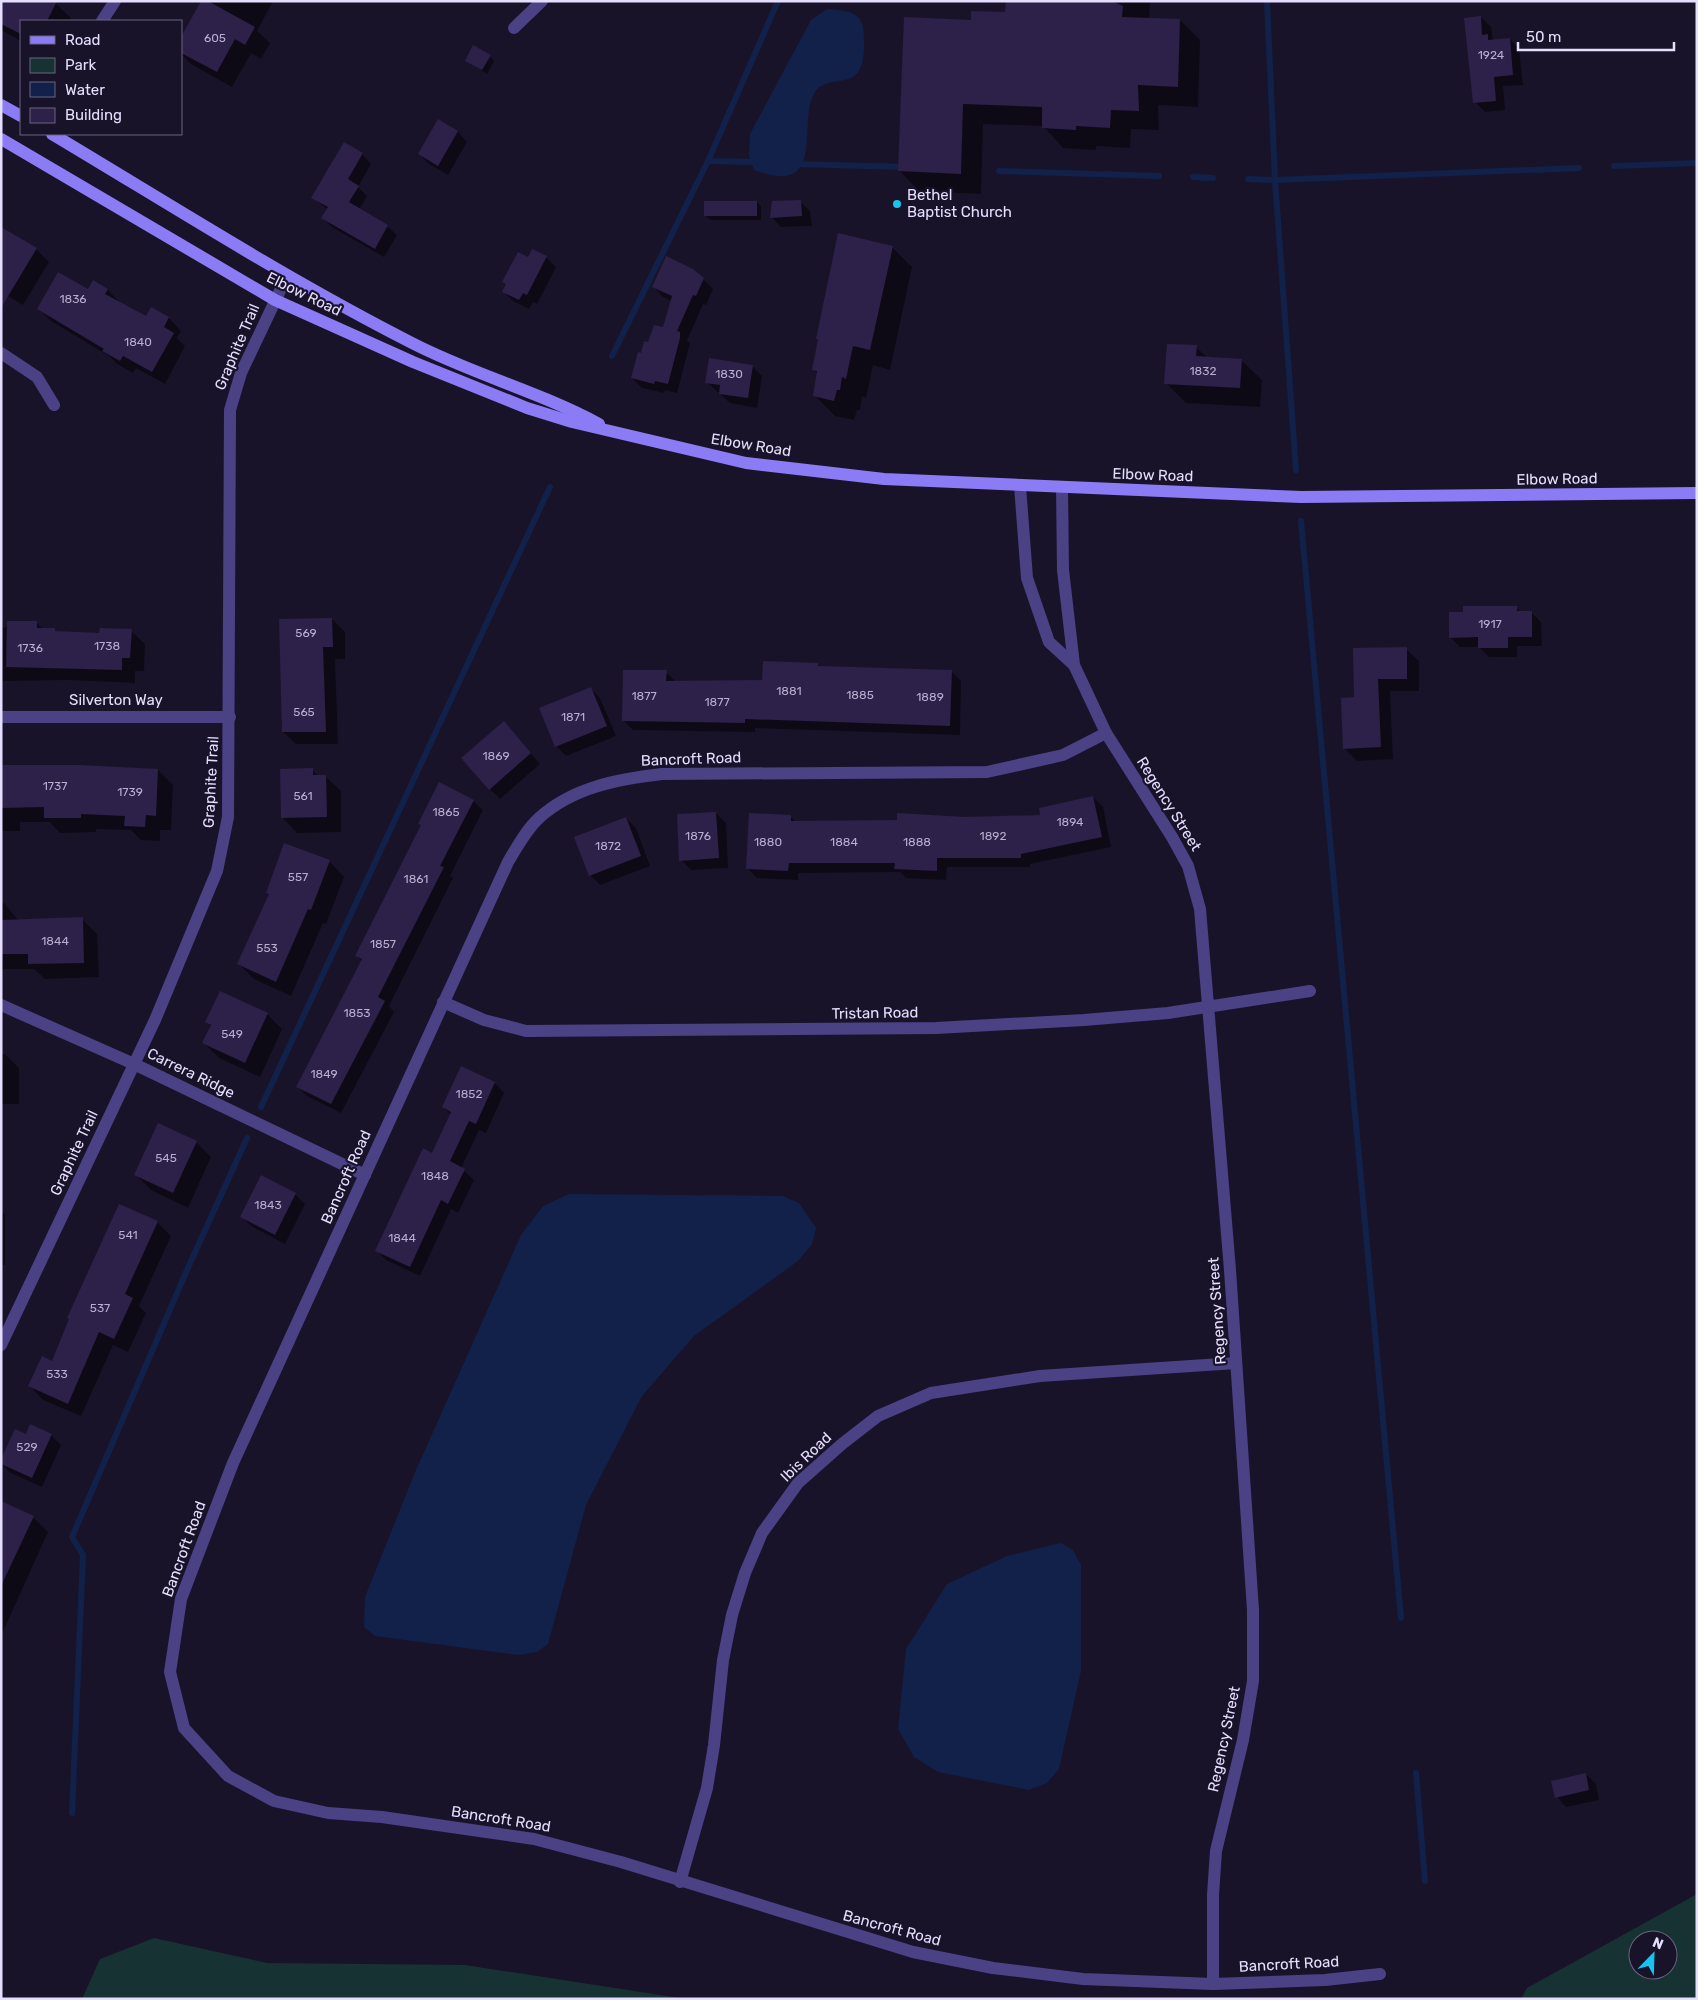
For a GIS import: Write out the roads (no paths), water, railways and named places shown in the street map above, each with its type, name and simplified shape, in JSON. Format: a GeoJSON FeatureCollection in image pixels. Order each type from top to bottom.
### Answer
{"type":"FeatureCollection","features":[{"type":"Feature","properties":{"kind":"main road"},"geometry":{"type":"LineString","coordinates":[[1,105],[20,115]]}},
{"type":"Feature","properties":{"kind":"main road","name":"Elbow Road"},"geometry":{"type":"LineString","coordinates":[[54,135],[287,276],[412,344],[498,382],[575,411],[612,431]]}},
{"type":"Feature","properties":{"kind":"main road","name":"Elbow Road"},"geometry":{"type":"LineString","coordinates":[[1,139],[275,300],[307,316],[472,386],[572,422],[746,463],[884,479],[1062,488],[1335,497],[1697,493]]}},
{"type":"Feature","properties":{"kind":"street"},"geometry":{"type":"LineString","coordinates":[[103,20],[115,1]]}},
{"type":"Feature","properties":{"kind":"street"},"geometry":{"type":"LineString","coordinates":[[514,28],[542,1]]}},
{"type":"Feature","properties":{"kind":"street","name":"Graphite Trail"},"geometry":{"type":"LineString","coordinates":[[3,1339],[155,1020],[216,871],[228,817],[230,717],[230,410],[241,372],[287,276]]}},
{"type":"Feature","properties":{"kind":"street"},"geometry":{"type":"LineString","coordinates":[[1,353],[37,377],[54,404]]}},
{"type":"Feature","properties":{"kind":"street","name":"Regency Street"},"geometry":{"type":"LineString","coordinates":[[1020,486],[1026,578],[1049,642],[1074,665]]}},
{"type":"Feature","properties":{"kind":"street","name":"Regency Street"},"geometry":{"type":"LineString","coordinates":[[1062,488],[1063,570],[1074,665],[1106,733],[1172,837],[1188,866],[1200,909],[1236,1363],[1253,1610],[1253,1681],[1243,1740],[1216,1851],[1213,1895],[1213,1984]]}},
{"type":"Feature","properties":{"kind":"street","name":"Silverton Way"},"geometry":{"type":"LineString","coordinates":[[1,717],[230,717]]}},
{"type":"Feature","properties":{"kind":"street","name":"Bancroft Road"},"geometry":{"type":"LineString","coordinates":[[1106,733],[1063,755],[987,772],[662,774],[628,778],[594,786],[540,818],[520,842],[508,862],[442,1002],[233,1463],[181,1599],[170,1672],[184,1728],[228,1776],[274,1802],[328,1813],[382,1817],[534,1838],[621,1862],[680,1882],[913,1952],[993,1968],[1083,1979],[1213,1984],[1324,1980],[1380,1974]]}},
{"type":"Feature","properties":{"kind":"street","name":"Tristan Road"},"geometry":{"type":"LineString","coordinates":[[442,1002],[484,1020],[526,1031],[598,1032],[936,1028],[1084,1020],[1209,1007],[1310,991]]}},
{"type":"Feature","properties":{"kind":"street","name":"Carrera Ridge"},"geometry":{"type":"LineString","coordinates":[[1,1005],[134,1064],[365,1175]]}},
{"type":"Feature","properties":{"kind":"street","name":"Ibis Road"},"geometry":{"type":"LineString","coordinates":[[680,1882],[706,1788],[714,1745],[723,1660],[732,1615],[745,1572],[762,1533],[798,1483],[842,1444],[878,1416],[931,1393],[1040,1376],[1236,1363]]}},
{"type":"Feature","properties":{"kind":"water"},"geometry":{"type":"Polygon","coordinates":[[[827,9],[852,13],[861,21],[864,49],[860,69],[849,79],[825,84],[815,92],[810,105],[806,153],[801,166],[792,174],[777,176],[754,170],[749,155],[750,134],[811,20],[827,9]]]}},
{"type":"Feature","properties":{"kind":"water"},"geometry":{"type":"Polygon","coordinates":[[[569,1194],[783,1196],[799,1203],[816,1228],[812,1244],[798,1261],[694,1336],[642,1396],[586,1505],[548,1644],[537,1652],[518,1655],[375,1636],[364,1627],[365,1597],[416,1470],[521,1235],[543,1206],[569,1194]]]}},
{"type":"Feature","properties":{"kind":"water"},"geometry":{"type":"Polygon","coordinates":[[[1061,1543],[1073,1550],[1081,1565],[1081,1671],[1059,1769],[1047,1783],[1029,1790],[938,1772],[914,1757],[898,1729],[906,1649],[947,1584],[1007,1556],[1061,1543]]]}},
{"type":"Feature","properties":{"kind":"waterway"},"geometry":{"type":"LineString","coordinates":[[612,356],[708,161],[778,1]]}},
{"type":"Feature","properties":{"kind":"waterway"},"geometry":{"type":"LineString","coordinates":[[1267,1],[1275,180],[1296,470]]}},
{"type":"Feature","properties":{"kind":"waterway"},"geometry":{"type":"LineString","coordinates":[[708,161],[759,162]]}},
{"type":"Feature","properties":{"kind":"waterway"},"geometry":{"type":"LineString","coordinates":[[1614,166],[1697,163]]}},
{"type":"Feature","properties":{"kind":"waterway"},"geometry":{"type":"LineString","coordinates":[[794,164],[906,167]]}},
{"type":"Feature","properties":{"kind":"waterway"},"geometry":{"type":"LineString","coordinates":[[1248,179],[1275,180],[1579,168]]}},
{"type":"Feature","properties":{"kind":"waterway"},"geometry":{"type":"LineString","coordinates":[[999,171],[1159,176]]}},
{"type":"Feature","properties":{"kind":"waterway"},"geometry":{"type":"LineString","coordinates":[[1193,177],[1213,178]]}},
{"type":"Feature","properties":{"kind":"waterway"},"geometry":{"type":"LineString","coordinates":[[261,1107],[550,487]]}},
{"type":"Feature","properties":{"kind":"waterway"},"geometry":{"type":"LineString","coordinates":[[1301,521],[1401,1618]]}},
{"type":"Feature","properties":{"kind":"waterway"},"geometry":{"type":"LineString","coordinates":[[72,1813],[83,1555],[72,1537],[187,1270],[247,1138]]}},
{"type":"Feature","properties":{"kind":"waterway"},"geometry":{"type":"LineString","coordinates":[[1416,1773],[1425,1881]]}},
{"type":"Feature","properties":{"kind":"place","name":"Bethel Baptist Church"},"geometry":{"type":"Point","coordinates":[897,204]}}]}
